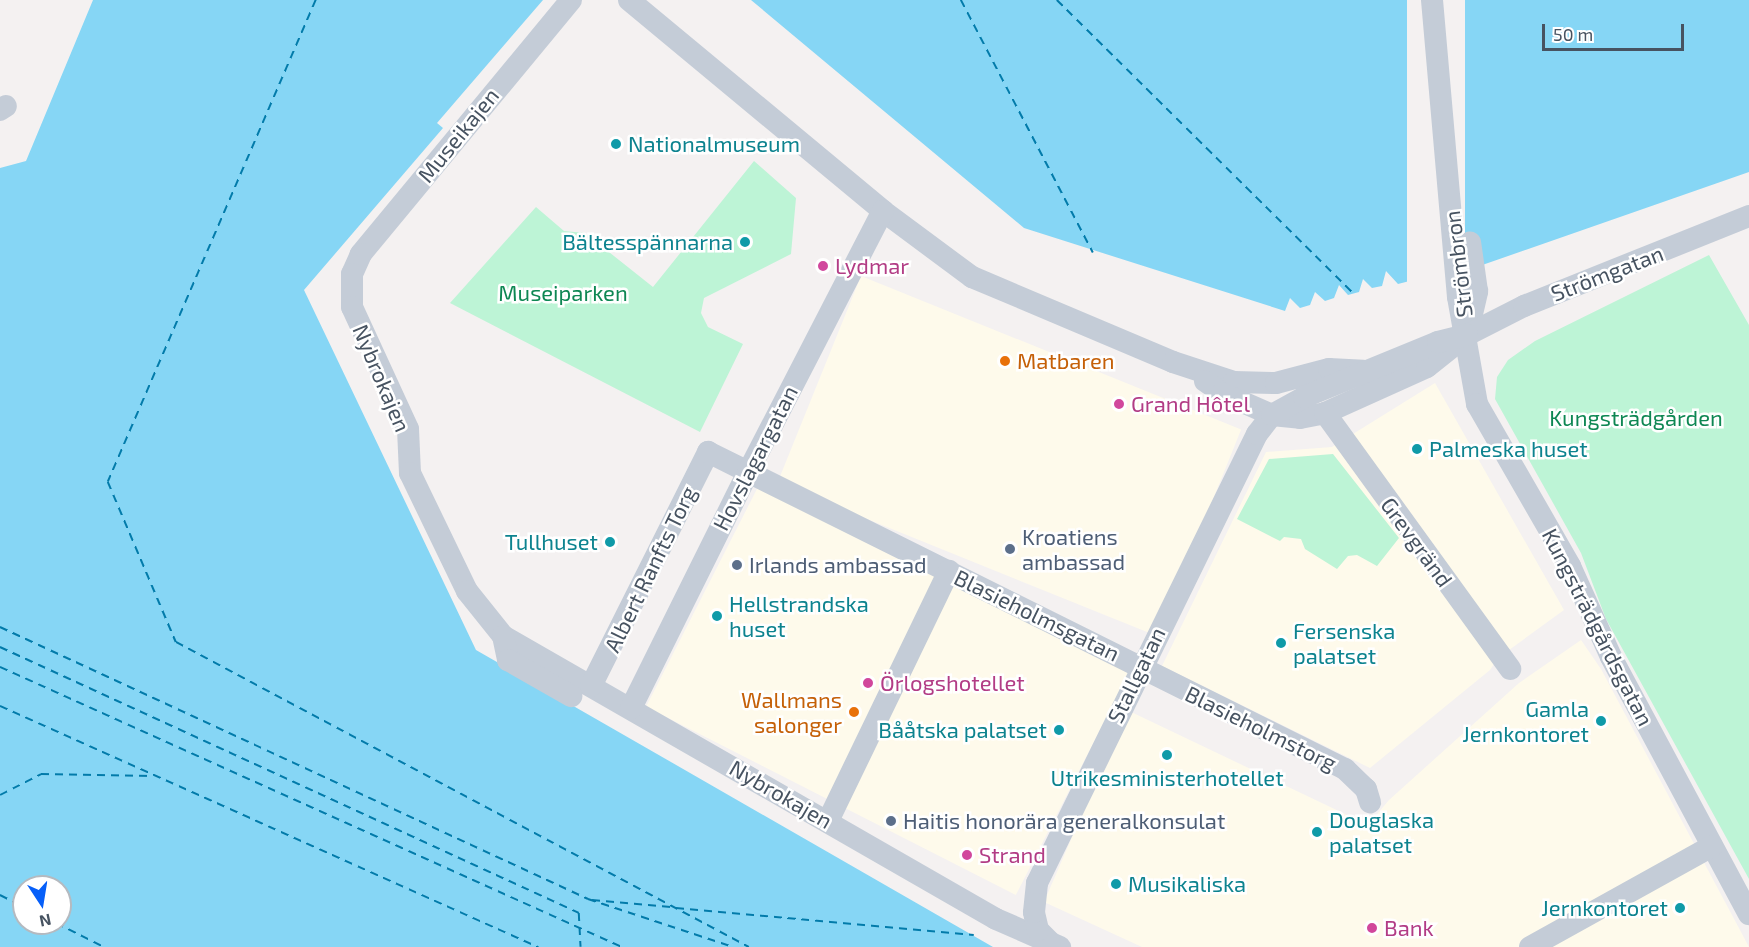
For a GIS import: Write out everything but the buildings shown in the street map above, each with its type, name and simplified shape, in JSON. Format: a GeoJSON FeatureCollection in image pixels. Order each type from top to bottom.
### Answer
{"type":"FeatureCollection","features":[{"type":"Feature","properties":{"kind":"street","name":"Museikajen"},"geometry":{"type":"LineString","coordinates":[[352,274],[361,254],[571,0]]}},
{"type":"Feature","properties":{"kind":"street"},"geometry":{"type":"LineString","coordinates":[[629,0],[883,211],[972,276],[1188,368],[1250,385],[1276,383],[1329,369],[1363,372]]}},
{"type":"Feature","properties":{"kind":"street","name":"Strömbron"},"geometry":{"type":"LineString","coordinates":[[1432,0],[1465,271]]}},
{"type":"Feature","properties":{"kind":"street","name":"Strömbron"},"geometry":{"type":"LineString","coordinates":[[1448,0],[1467,335]]}},
{"type":"Feature","properties":{"kind":"street","name":"Hovslagargatan"},"geometry":{"type":"LineString","coordinates":[[632,708],[748,472],[883,211]]}},
{"type":"Feature","properties":{"kind":"street","name":"Strömgatan"},"geometry":{"type":"LineString","coordinates":[[1467,335],[1524,306],[1749,216]]}},
{"type":"Feature","properties":{"kind":"street","name":"Nybrokajen"},"geometry":{"type":"LineString","coordinates":[[352,274],[352,307],[408,429],[410,473],[467,591],[503,636],[996,919],[1055,944]]}},
{"type":"Feature","properties":{"kind":"street"},"geometry":{"type":"LineString","coordinates":[[1188,368],[1222,393],[1272,415],[1300,418],[1326,413],[1427,367],[1467,335]]}},
{"type":"Feature","properties":{"kind":"street"},"geometry":{"type":"LineString","coordinates":[[1272,415],[1363,372],[1467,335]]}},
{"type":"Feature","properties":{"kind":"street","name":"Kungsträdgårdsgatan"},"geometry":{"type":"LineString","coordinates":[[1467,335],[1477,404],[1570,566],[1611,657],[1749,914]]}},
{"type":"Feature","properties":{"kind":"street","name":"Grevgränd"},"geometry":{"type":"LineString","coordinates":[[1326,413],[1510,669]]}},
{"type":"Feature","properties":{"kind":"street","name":"Stallgatan"},"geometry":{"type":"LineString","coordinates":[[1055,944],[1038,930],[1036,921],[1037,883],[1140,666],[1257,434],[1272,415]]}},
{"type":"Feature","properties":{"kind":"street","name":"Blasieholmsgatan"},"geometry":{"type":"LineString","coordinates":[[708,452],[1140,666]]}},
{"type":"Feature","properties":{"kind":"street","name":"Albert Ranfts Torg"},"geometry":{"type":"LineString","coordinates":[[591,686],[708,452]]}},
{"type":"Feature","properties":{"kind":"street"},"geometry":{"type":"LineString","coordinates":[[828,821],[949,571]]}},
{"type":"Feature","properties":{"kind":"street","name":"Nybrokajen"},"geometry":{"type":"LineString","coordinates":[[503,636],[508,660],[571,696]]}},
{"type":"Feature","properties":{"kind":"street","name":"Blasieholmstorg"},"geometry":{"type":"LineString","coordinates":[[1140,666],[1345,769],[1366,789],[1370,802]]}},
{"type":"Feature","properties":{"kind":"street"},"geometry":{"type":"LineString","coordinates":[[1530,947],[1712,846]]}},
{"type":"Feature","properties":{"kind":"shaded area"},"geometry":{"type":"Polygon","coordinates":[[[861,276],[1241,430],[1158,636],[777,483],[861,276]]]}},
{"type":"Feature","properties":{"kind":"shaded area"},"geometry":{"type":"Polygon","coordinates":[[[1435,383],[1564,610],[1498,658],[1490,670],[1370,768],[1162,666],[1266,452],[1332,447],[1435,383]]]}},
{"type":"Feature","properties":{"kind":"shaded area"},"geometry":{"type":"Polygon","coordinates":[[[760,483],[1130,671],[1016,895],[646,707],[760,483]]]}},
{"type":"Feature","properties":{"kind":"shaded area"},"geometry":{"type":"Polygon","coordinates":[[[1581,640],[1601,669],[1749,947],[1142,947],[1044,902],[1127,710],[1368,825],[1389,800],[1519,683],[1581,640]]]}},
{"type":"Feature","properties":{"kind":"green space","name":"Museiparken"},"geometry":{"type":"Polygon","coordinates":[[[754,161],[796,198],[791,254],[704,298],[701,313],[708,327],[743,344],[700,432],[450,303],[536,207],[564,231],[585,233],[653,287],[754,161]]]}},
{"type":"Feature","properties":{"kind":"green space","name":"Kungsträdgården"},"geometry":{"type":"Polygon","coordinates":[[[1709,255],[1749,325],[1749,879],[1606,619],[1581,553],[1495,399],[1497,377],[1508,360],[1535,341],[1709,255]]]}},
{"type":"Feature","properties":{"kind":"green space"},"geometry":{"type":"Polygon","coordinates":[[[1333,454],[1399,538],[1377,566],[1357,555],[1348,556],[1337,569],[1305,549],[1301,539],[1284,537],[1280,541],[1237,519],[1269,459],[1333,454]]]}},
{"type":"Feature","properties":{"kind":"water"},"geometry":{"type":"Polygon","coordinates":[[[93,0],[543,0],[437,123],[443,128],[304,290],[476,650],[993,947],[0,947],[0,168],[26,161],[93,0]]]}},
{"type":"Feature","properties":{"kind":"water"},"geometry":{"type":"Polygon","coordinates":[[[751,0],[1749,0],[1749,172],[1432,282],[1425,277],[1398,284],[1386,271],[1382,286],[1372,288],[1363,279],[1359,292],[1348,295],[1339,285],[1334,298],[1325,301],[1315,292],[1310,305],[1300,308],[1290,298],[1285,311],[1024,228],[751,0]]]}},
{"type":"Feature","properties":{"kind":"pier"},"geometry":{"type":"Polygon","coordinates":[[[1407,0],[1465,0],[1465,283],[1407,283],[1407,0]]]}},
{"type":"Feature","properties":{"kind":"ferry route"},"geometry":{"type":"LineString","coordinates":[[316,0],[108,482],[176,642],[749,947]]}},
{"type":"Feature","properties":{"kind":"ferry route"},"geometry":{"type":"LineString","coordinates":[[961,0],[1093,253]]}},
{"type":"Feature","properties":{"kind":"ferry route"},"geometry":{"type":"LineString","coordinates":[[1057,0],[1354,294]]}},
{"type":"Feature","properties":{"kind":"ferry route"},"geometry":{"type":"LineString","coordinates":[[0,627],[588,899],[733,947]]}},
{"type":"Feature","properties":{"kind":"ferry route"},"geometry":{"type":"LineString","coordinates":[[0,647],[579,913],[581,947]]}},
{"type":"Feature","properties":{"kind":"ferry route"},"geometry":{"type":"LineString","coordinates":[[0,667],[622,947]]}},
{"type":"Feature","properties":{"kind":"ferry route"},"geometry":{"type":"LineString","coordinates":[[0,706],[538,947]]}},
{"type":"Feature","properties":{"kind":"ferry route"},"geometry":{"type":"LineString","coordinates":[[0,795],[41,774],[153,776]]}},
{"type":"Feature","properties":{"kind":"ferry route"},"geometry":{"type":"LineString","coordinates":[[0,895],[12,901]]}},
{"type":"Feature","properties":{"kind":"ferry route"},"geometry":{"type":"LineString","coordinates":[[592,900],[671,907]]}},
{"type":"Feature","properties":{"kind":"ferry route"},"geometry":{"type":"LineString","coordinates":[[676,908],[974,935]]}},
{"type":"Feature","properties":{"kind":"ferry route"},"geometry":{"type":"LineString","coordinates":[[72,931],[104,947]]}},
{"type":"Feature","properties":{"kind":"place","name":"Nationalmuseum"},"geometry":{"type":"Point","coordinates":[616,144]}},
{"type":"Feature","properties":{"kind":"place","name":"Bältesspännarna"},"geometry":{"type":"Point","coordinates":[745,242]}},
{"type":"Feature","properties":{"kind":"place","name":"Lydmar"},"geometry":{"type":"Point","coordinates":[823,266]}},
{"type":"Feature","properties":{"kind":"place","name":"Matbaren"},"geometry":{"type":"Point","coordinates":[1005,361]}},
{"type":"Feature","properties":{"kind":"place","name":"Grand Hôtel"},"geometry":{"type":"Point","coordinates":[1119,404]}},
{"type":"Feature","properties":{"kind":"place","name":"Palmeska huset"},"geometry":{"type":"Point","coordinates":[1417,449]}},
{"type":"Feature","properties":{"kind":"place","name":"Tullhuset"},"geometry":{"type":"Point","coordinates":[610,542]}},
{"type":"Feature","properties":{"kind":"place","name":"Kroatiens ambassad"},"geometry":{"type":"Point","coordinates":[1010,549]}},
{"type":"Feature","properties":{"kind":"place","name":"Irlands ambassad"},"geometry":{"type":"Point","coordinates":[737,565]}},
{"type":"Feature","properties":{"kind":"place","name":"Hellstrandska huset"},"geometry":{"type":"Point","coordinates":[717,616]}},
{"type":"Feature","properties":{"kind":"place","name":"Fersenska palatset"},"geometry":{"type":"Point","coordinates":[1281,643]}},
{"type":"Feature","properties":{"kind":"place","name":"Örlogshotellet"},"geometry":{"type":"Point","coordinates":[868,683]}},
{"type":"Feature","properties":{"kind":"place","name":"Wallmans salonger"},"geometry":{"type":"Point","coordinates":[854,712]}},
{"type":"Feature","properties":{"kind":"place","name":"Gamla Jernkontoret"},"geometry":{"type":"Point","coordinates":[1601,721]}},
{"type":"Feature","properties":{"kind":"place","name":"Bååtska palatset"},"geometry":{"type":"Point","coordinates":[1059,730]}},
{"type":"Feature","properties":{"kind":"place","name":"Utrikesministerhotellet"},"geometry":{"type":"Point","coordinates":[1167,755]}},
{"type":"Feature","properties":{"kind":"place","name":"Haitis honorära generalkonsulat"},"geometry":{"type":"Point","coordinates":[891,821]}},
{"type":"Feature","properties":{"kind":"place","name":"Douglaska palatset"},"geometry":{"type":"Point","coordinates":[1317,832]}},
{"type":"Feature","properties":{"kind":"place","name":"Strand"},"geometry":{"type":"Point","coordinates":[967,855]}},
{"type":"Feature","properties":{"kind":"place","name":"Musikaliska"},"geometry":{"type":"Point","coordinates":[1116,884]}},
{"type":"Feature","properties":{"kind":"place","name":"Jernkontoret"},"geometry":{"type":"Point","coordinates":[1680,908]}},
{"type":"Feature","properties":{"kind":"place","name":"Bank"},"geometry":{"type":"Point","coordinates":[1372,928]}}]}
